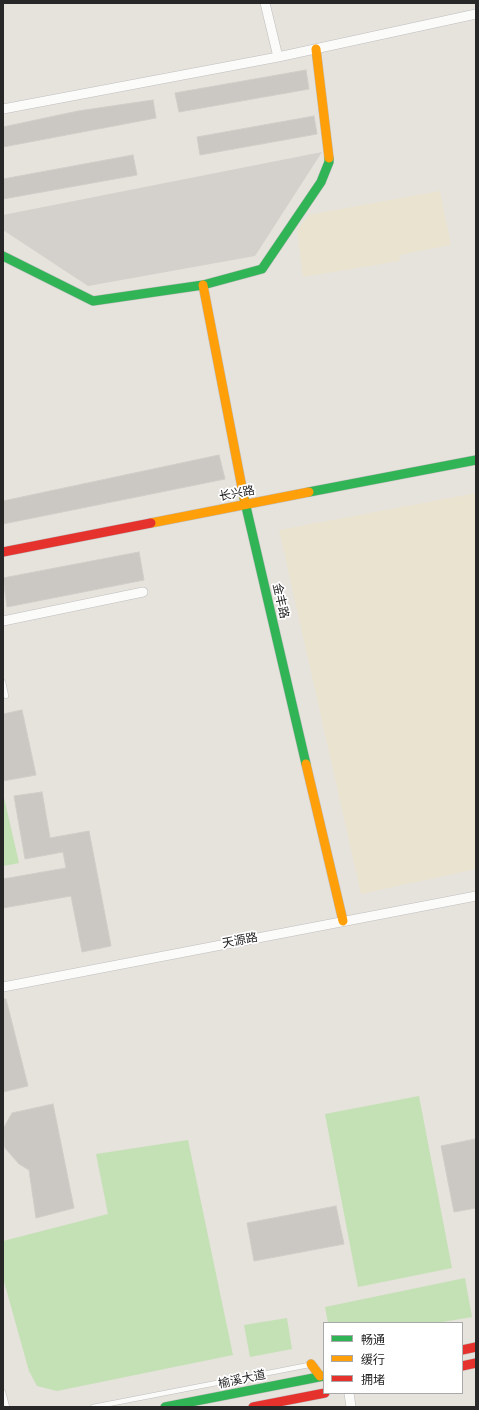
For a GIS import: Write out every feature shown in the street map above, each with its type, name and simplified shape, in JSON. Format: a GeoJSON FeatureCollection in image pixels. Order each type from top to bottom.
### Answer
{"type":"FeatureCollection","features":[{"type":"Feature","properties":{"kind":"street"},"geometry":{"type":"LineString","coordinates":[[265,3],[278,57]]}},
{"type":"Feature","properties":{"kind":"street"},"geometry":{"type":"LineString","coordinates":[[3,109],[278,57],[476,14]]}},
{"type":"Feature","properties":{"kind":"street"},"geometry":{"type":"LineString","coordinates":[[3,256],[93,301],[203,285],[262,269],[321,182],[329,162],[316,49]]}},
{"type":"Feature","properties":{"kind":"street","name":"金丰路"},"geometry":{"type":"LineString","coordinates":[[203,285],[245,505],[343,921]]}},
{"type":"Feature","properties":{"kind":"street","name":"长兴路"},"geometry":{"type":"LineString","coordinates":[[3,552],[476,460]]}},
{"type":"Feature","properties":{"kind":"street"},"geometry":{"type":"LineString","coordinates":[[5,617],[143,592]]}},
{"type":"Feature","properties":{"kind":"street","name":"天源路"},"geometry":{"type":"LineString","coordinates":[[3,987],[476,896]]}},
{"type":"Feature","properties":{"kind":"street"},"geometry":{"type":"LineString","coordinates":[[463,1350],[476,1347]]}},
{"type":"Feature","properties":{"kind":"street"},"geometry":{"type":"LineString","coordinates":[[463,1366],[476,1363]]}},
{"type":"Feature","properties":{"kind":"street"},"geometry":{"type":"LineString","coordinates":[[311,1364],[322,1376]]}},
{"type":"Feature","properties":{"kind":"street","name":"榆溪大道"},"geometry":{"type":"LineString","coordinates":[[165,1407],[322,1376]]}},
{"type":"Feature","properties":{"kind":"street"},"geometry":{"type":"LineString","coordinates":[[253,1407],[323,1393]]}},
{"type":"Feature","properties":{"kind":"street"},"geometry":{"type":"LineString","coordinates":[[348,1406],[349,1394]]}},
{"type":"Feature","properties":{"kind":"lane"},"geometry":{"type":"LineString","coordinates":[[3,682],[6,696]]}},
{"type":"Feature","properties":{"kind":"lane"},"geometry":{"type":"LineString","coordinates":[[93,1407],[311,1364]]}},
{"type":"Feature","properties":{"kind":"lane"},"geometry":{"type":"LineString","coordinates":[[3,1392],[7,1407]]}},
{"type":"Feature","properties":{"kind":"shaded area"},"geometry":{"type":"Polygon","coordinates":[[[322,152],[255,256],[88,286],[3,230],[3,215],[322,152]]]}},
{"type":"Feature","properties":{"kind":"shaded area"},"geometry":{"type":"Polygon","coordinates":[[[440,191],[451,245],[399,255],[400,261],[303,277],[297,231],[308,215],[440,191]]]}},
{"type":"Feature","properties":{"kind":"shaded area"},"geometry":{"type":"Polygon","coordinates":[[[476,493],[476,869],[361,894],[279,530],[476,493]]]}},
{"type":"Feature","properties":{"kind":"green space"},"geometry":{"type":"Polygon","coordinates":[[[3,793],[19,863],[3,866],[3,793]]]}},
{"type":"Feature","properties":{"kind":"green space"},"geometry":{"type":"Polygon","coordinates":[[[419,1096],[452,1268],[358,1287],[325,1114],[419,1096]]]}},
{"type":"Feature","properties":{"kind":"green space"},"geometry":{"type":"Polygon","coordinates":[[[188,1140],[233,1355],[57,1391],[37,1386],[29,1371],[3,1278],[3,1241],[108,1214],[96,1154],[188,1140]]]}},
{"type":"Feature","properties":{"kind":"green space"},"geometry":{"type":"Polygon","coordinates":[[[465,1278],[472,1317],[443,1322],[328,1322],[325,1307],[465,1278]]]}},
{"type":"Feature","properties":{"kind":"green space"},"geometry":{"type":"Polygon","coordinates":[[[287,1318],[292,1349],[250,1357],[244,1325],[287,1318]]]}},
{"type":"Feature","properties":{"kind":"building"},"geometry":{"type":"Polygon","coordinates":[[[306,70],[309,89],[179,112],[175,93],[306,70]]]}},
{"type":"Feature","properties":{"kind":"building"},"geometry":{"type":"Polygon","coordinates":[[[153,100],[156,118],[3,147],[3,127],[78,111],[153,100]]]}},
{"type":"Feature","properties":{"kind":"building"},"geometry":{"type":"Polygon","coordinates":[[[314,116],[317,134],[200,155],[197,137],[314,116]]]}},
{"type":"Feature","properties":{"kind":"building"},"geometry":{"type":"Polygon","coordinates":[[[133,155],[137,175],[3,199],[3,179],[133,155]]]}},
{"type":"Feature","properties":{"kind":"building"},"geometry":{"type":"Polygon","coordinates":[[[219,455],[225,479],[3,524],[3,501],[219,455]]]}},
{"type":"Feature","properties":{"kind":"building"},"geometry":{"type":"Polygon","coordinates":[[[139,552],[144,580],[7,607],[3,578],[139,552]]]}},
{"type":"Feature","properties":{"kind":"building"},"geometry":{"type":"Polygon","coordinates":[[[22,710],[36,775],[3,781],[3,714],[22,710]]]}},
{"type":"Feature","properties":{"kind":"building"},"geometry":{"type":"Polygon","coordinates":[[[42,792],[50,838],[89,831],[111,946],[82,952],[71,896],[3,908],[3,879],[66,868],[63,852],[25,859],[14,796],[42,792]]]}},
{"type":"Feature","properties":{"kind":"building"},"geometry":{"type":"Polygon","coordinates":[[[3,999],[6,999],[28,1086],[3,1092],[3,999]]]}},
{"type":"Feature","properties":{"kind":"building"},"geometry":{"type":"Polygon","coordinates":[[[53,1104],[74,1208],[36,1218],[29,1170],[19,1164],[5,1148],[3,1129],[12,1113],[53,1104]]]}},
{"type":"Feature","properties":{"kind":"building"},"geometry":{"type":"Polygon","coordinates":[[[475,1139],[476,1208],[454,1212],[441,1146],[475,1139]]]}},
{"type":"Feature","properties":{"kind":"building"},"geometry":{"type":"Polygon","coordinates":[[[336,1206],[344,1244],[254,1261],[247,1223],[336,1206]]]}},
{"type":"Feature","properties":{"kind":"traffic: fast"},"geometry":{"type":"LineString","coordinates":[[3,256],[93,301],[203,285],[262,269],[321,182],[329,162],[329,158]]}},
{"type":"Feature","properties":{"kind":"traffic: fast"},"geometry":{"type":"LineString","coordinates":[[309,492],[476,460]]}},
{"type":"Feature","properties":{"kind":"traffic: fast"},"geometry":{"type":"LineString","coordinates":[[244,498],[306,764]]}},
{"type":"Feature","properties":{"kind":"traffic: fast"},"geometry":{"type":"LineString","coordinates":[[165,1407],[323,1376]]}},
{"type":"Feature","properties":{"kind":"traffic: slow"},"geometry":{"type":"LineString","coordinates":[[316,49],[329,158]]}},
{"type":"Feature","properties":{"kind":"traffic: slow"},"geometry":{"type":"LineString","coordinates":[[203,285],[244,498]]}},
{"type":"Feature","properties":{"kind":"traffic: slow"},"geometry":{"type":"LineString","coordinates":[[151,523],[309,492]]}},
{"type":"Feature","properties":{"kind":"traffic: slow"},"geometry":{"type":"LineString","coordinates":[[306,764],[343,921]]}},
{"type":"Feature","properties":{"kind":"traffic: slow"},"geometry":{"type":"LineString","coordinates":[[311,1364],[320,1376]]}},
{"type":"Feature","properties":{"kind":"traffic: jam"},"geometry":{"type":"LineString","coordinates":[[3,552],[151,523]]}},
{"type":"Feature","properties":{"kind":"traffic: jam"},"geometry":{"type":"LineString","coordinates":[[463,1350],[476,1347]]}},
{"type":"Feature","properties":{"kind":"traffic: jam"},"geometry":{"type":"LineString","coordinates":[[463,1366],[476,1363]]}},
{"type":"Feature","properties":{"kind":"traffic: jam"},"geometry":{"type":"LineString","coordinates":[[253,1407],[323,1393]]}}]}
